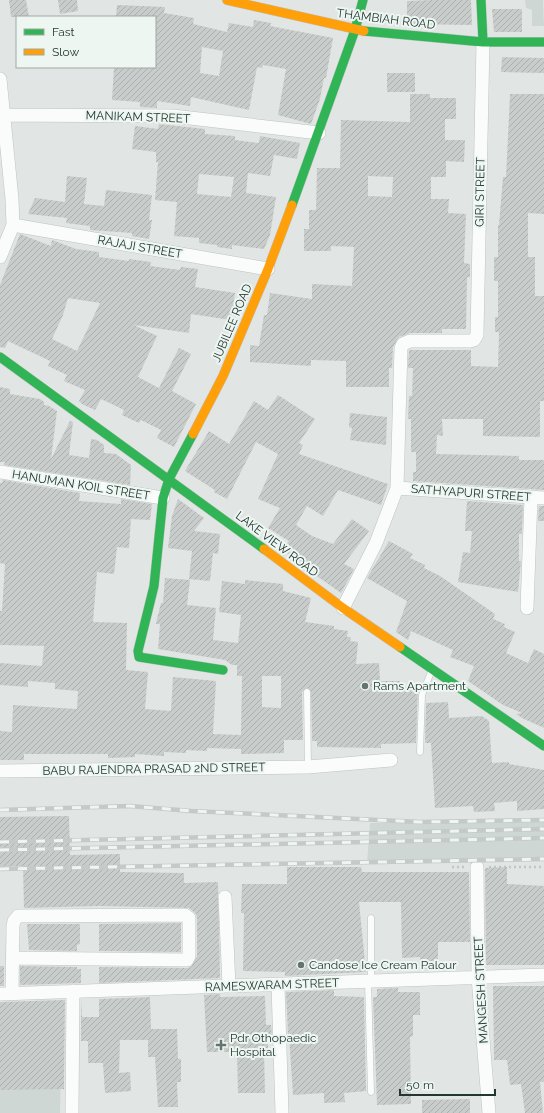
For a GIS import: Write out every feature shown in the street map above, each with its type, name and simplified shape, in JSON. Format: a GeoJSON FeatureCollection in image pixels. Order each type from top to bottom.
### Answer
{"type":"FeatureCollection","features":[{"type":"Feature","properties":{"kind":"street","name":"THAMBIAH ROAD"},"geometry":{"type":"LineString","coordinates":[[227,0],[355,30],[483,42],[544,42]]}},
{"type":"Feature","properties":{"kind":"street","name":"JUBILEE ROAD"},"geometry":{"type":"LineString","coordinates":[[223,670],[139,657],[138,651],[154,586],[163,498],[169,479],[223,376],[268,269],[319,133],[355,30],[363,0]]}},
{"type":"Feature","properties":{"kind":"street"},"geometry":{"type":"LineString","coordinates":[[481,0],[483,42]]}},
{"type":"Feature","properties":{"kind":"street","name":"GIRI STREET"},"geometry":{"type":"LineString","coordinates":[[397,488],[401,348],[403,344],[410,341],[467,342],[474,340],[477,335],[483,42]]}},
{"type":"Feature","properties":{"kind":"street"},"geometry":{"type":"LineString","coordinates":[[0,79],[2,114],[12,199],[13,225],[0,257]]}},
{"type":"Feature","properties":{"kind":"street","name":"MANIKAM STREET"},"geometry":{"type":"LineString","coordinates":[[2,114],[173,116],[319,133]]}},
{"type":"Feature","properties":{"kind":"street","name":"RAJAJI STREET"},"geometry":{"type":"LineString","coordinates":[[13,225],[268,269]]}},
{"type":"Feature","properties":{"kind":"street","name":"LAKE VIEW ROAD"},"geometry":{"type":"LineString","coordinates":[[0,357],[169,479],[343,608],[544,746]]}},
{"type":"Feature","properties":{"kind":"street","name":"HANUMAN KOIL STREET"},"geometry":{"type":"LineString","coordinates":[[0,472],[163,498]]}},
{"type":"Feature","properties":{"kind":"street"},"geometry":{"type":"LineString","coordinates":[[343,608],[376,543],[397,488]]}},
{"type":"Feature","properties":{"kind":"street","name":"SATHYAPURI STREET"},"geometry":{"type":"LineString","coordinates":[[397,488],[544,498]]}},
{"type":"Feature","properties":{"kind":"street"},"geometry":{"type":"LineString","coordinates":[[527,608],[531,498]]}},
{"type":"Feature","properties":{"kind":"street","name":"BABU RAJENDRA PRASAD 2ND STREET"},"geometry":{"type":"LineString","coordinates":[[0,771],[308,767],[391,760]]}},
{"type":"Feature","properties":{"kind":"street","name":"MANGESH STREET"},"geometry":{"type":"LineString","coordinates":[[477,867],[478,977],[489,1113]]}},
{"type":"Feature","properties":{"kind":"street"},"geometry":{"type":"LineString","coordinates":[[225,897],[229,986]]}},
{"type":"Feature","properties":{"kind":"street"},"geometry":{"type":"LineString","coordinates":[[6,994],[13,958],[13,926],[14,921],[18,916],[185,915],[189,918],[189,956],[187,960],[13,958]]}},
{"type":"Feature","properties":{"kind":"street","name":"RAMESWARAM STREET"},"geometry":{"type":"LineString","coordinates":[[6,994],[544,975]]}},
{"type":"Feature","properties":{"kind":"street"},"geometry":{"type":"LineString","coordinates":[[278,985],[282,1113]]}},
{"type":"Feature","properties":{"kind":"street"},"geometry":{"type":"LineString","coordinates":[[72,1113],[73,992]]}},
{"type":"Feature","properties":{"kind":"lane"},"geometry":{"type":"LineString","coordinates":[[420,752],[422,695],[432,668]]}},
{"type":"Feature","properties":{"kind":"lane"},"geometry":{"type":"LineString","coordinates":[[307,692],[308,767]]}},
{"type":"Feature","properties":{"kind":"lane"},"geometry":{"type":"LineString","coordinates":[[371,918],[371,1092]]}},
{"type":"Feature","properties":{"kind":"path"},"geometry":{"type":"LineString","coordinates":[[452,867],[544,867]]}},
{"type":"Feature","properties":{"kind":"shaded area"},"geometry":{"type":"Polygon","coordinates":[[[525,0],[543,0],[544,26],[532,26],[532,10],[526,8],[525,0]]]}},
{"type":"Feature","properties":{"kind":"shaded area"},"geometry":{"type":"Polygon","coordinates":[[[544,821],[544,859],[367,863],[370,823],[544,821]]]}},
{"type":"Feature","properties":{"kind":"shaded area"},"geometry":{"type":"Polygon","coordinates":[[[62,1016],[60,1113],[0,1113],[0,1017],[62,1016]]]}},
{"type":"Feature","properties":{"kind":"building"},"geometry":{"type":"Polygon","coordinates":[[[9,0],[26,0],[29,16],[11,17],[9,0]]]}},
{"type":"Feature","properties":{"kind":"building"},"geometry":{"type":"Polygon","coordinates":[[[58,0],[77,0],[78,11],[60,14],[58,0]]]}},
{"type":"Feature","properties":{"kind":"building"},"geometry":{"type":"Polygon","coordinates":[[[471,0],[472,25],[407,24],[407,1],[471,0]]]}},
{"type":"Feature","properties":{"kind":"building"},"geometry":{"type":"Polygon","coordinates":[[[117,5],[165,7],[164,13],[194,18],[193,24],[227,32],[229,23],[253,27],[254,20],[271,23],[270,26],[333,38],[326,78],[324,78],[320,99],[311,124],[278,115],[286,69],[263,65],[262,68],[257,67],[249,110],[191,97],[190,106],[157,101],[157,108],[140,107],[140,102],[112,100],[114,68],[156,68],[156,16],[116,16],[117,5]],[[202,47],[200,73],[219,76],[223,51],[202,47]]]}},
{"type":"Feature","properties":{"kind":"building"},"geometry":{"type":"Polygon","coordinates":[[[492,9],[522,9],[522,32],[494,32],[492,9]]]}},
{"type":"Feature","properties":{"kind":"building"},"geometry":{"type":"Polygon","coordinates":[[[502,57],[544,58],[544,73],[501,72],[502,57]]]}},
{"type":"Feature","properties":{"kind":"building"},"geometry":{"type":"Polygon","coordinates":[[[387,73],[415,73],[415,92],[387,92],[387,73]]]}},
{"type":"Feature","properties":{"kind":"building"},"geometry":{"type":"Polygon","coordinates":[[[410,94],[430,94],[430,98],[456,98],[456,119],[445,119],[445,140],[465,140],[464,162],[446,161],[446,177],[431,177],[431,199],[449,199],[448,213],[466,214],[464,263],[470,264],[470,277],[467,277],[466,329],[442,329],[442,333],[410,333],[399,337],[393,347],[392,368],[389,368],[389,387],[346,387],[346,361],[311,360],[311,366],[250,362],[250,345],[259,346],[264,315],[267,315],[270,293],[312,299],[312,284],[352,286],[354,247],[331,246],[331,251],[304,251],[304,229],[309,229],[309,210],[316,210],[317,168],[340,168],[341,120],[410,122],[410,94]],[[368,176],[368,196],[392,197],[393,177],[368,176]]]}},
{"type":"Feature","properties":{"kind":"building"},"geometry":{"type":"Polygon","coordinates":[[[510,94],[544,94],[544,214],[528,213],[528,257],[535,257],[535,296],[544,296],[544,401],[540,401],[540,437],[483,436],[483,419],[442,419],[443,436],[437,435],[436,454],[519,456],[519,460],[544,460],[544,490],[413,481],[413,472],[416,472],[416,452],[411,452],[411,419],[408,419],[409,396],[412,396],[413,368],[408,368],[409,350],[471,350],[471,366],[498,367],[499,332],[495,332],[495,317],[498,317],[498,281],[494,281],[494,257],[498,257],[498,225],[503,177],[506,177],[510,94]]]}},
{"type":"Feature","properties":{"kind":"building"},"geometry":{"type":"Polygon","coordinates":[[[159,124],[205,129],[205,134],[235,136],[235,140],[259,143],[260,136],[300,143],[297,159],[274,155],[270,176],[248,173],[246,193],[276,197],[270,235],[264,249],[232,245],[232,249],[217,247],[217,245],[199,243],[199,238],[174,236],[177,202],[155,200],[158,162],[156,162],[156,152],[132,149],[135,126],[158,129],[159,124]],[[199,174],[197,194],[231,197],[234,177],[199,174]]]}},
{"type":"Feature","properties":{"kind":"building"},"geometry":{"type":"Polygon","coordinates":[[[67,176],[87,178],[84,204],[104,206],[106,190],[152,195],[149,220],[152,220],[149,239],[132,236],[132,233],[90,230],[90,226],[66,223],[67,218],[28,214],[35,198],[65,202],[67,176]]]}},
{"type":"Feature","properties":{"kind":"building"},"geometry":{"type":"Polygon","coordinates":[[[20,234],[51,246],[52,240],[76,249],[99,252],[99,257],[151,262],[150,266],[180,270],[181,267],[198,269],[195,287],[235,293],[231,320],[191,314],[189,333],[134,325],[157,336],[138,377],[159,388],[179,348],[191,354],[172,391],[196,404],[174,447],[157,438],[161,430],[141,420],[139,423],[122,415],[124,410],[101,399],[95,410],[82,404],[79,401],[85,390],[64,381],[67,375],[48,366],[50,361],[8,341],[5,348],[0,347],[0,285],[20,234]],[[68,298],[63,315],[52,339],[77,351],[100,303],[68,298]]]}},
{"type":"Feature","properties":{"kind":"building"},"geometry":{"type":"Polygon","coordinates":[[[0,387],[10,389],[10,394],[40,399],[44,402],[44,405],[57,411],[51,459],[70,421],[73,422],[69,455],[89,458],[91,439],[97,440],[104,445],[104,453],[116,454],[131,465],[130,485],[4,465],[5,462],[0,462],[0,387]]]}},
{"type":"Feature","properties":{"kind":"building"},"geometry":{"type":"Polygon","coordinates":[[[278,395],[315,419],[299,443],[303,445],[299,454],[388,484],[381,505],[338,490],[323,516],[307,506],[296,525],[312,536],[333,544],[352,519],[369,531],[344,564],[354,569],[341,593],[314,574],[318,567],[293,558],[283,550],[289,541],[268,528],[280,508],[258,499],[278,454],[256,442],[227,499],[214,492],[215,490],[185,471],[209,431],[229,444],[254,401],[268,410],[278,395]]]}},
{"type":"Feature","properties":{"kind":"building"},"geometry":{"type":"Polygon","coordinates":[[[350,413],[387,417],[386,445],[350,440],[352,428],[349,427],[350,413]]]}},
{"type":"Feature","properties":{"kind":"building"},"geometry":{"type":"Polygon","coordinates":[[[3,480],[80,493],[79,501],[121,504],[121,499],[152,504],[150,520],[131,519],[129,548],[117,547],[114,574],[97,572],[93,622],[127,623],[126,670],[148,672],[145,709],[171,711],[173,677],[216,681],[213,734],[241,735],[242,676],[237,676],[237,665],[232,665],[225,660],[158,649],[160,624],[156,624],[161,603],[163,603],[165,578],[190,580],[187,605],[216,608],[213,640],[238,643],[241,615],[219,612],[222,581],[245,584],[245,580],[283,584],[283,591],[311,598],[305,622],[334,626],[334,629],[348,631],[347,637],[351,637],[350,641],[358,642],[356,664],[379,663],[380,681],[400,681],[400,687],[418,687],[416,743],[381,744],[381,748],[317,747],[317,741],[312,741],[311,692],[307,688],[302,692],[303,740],[284,740],[284,753],[241,754],[241,749],[207,748],[207,751],[186,750],[186,753],[164,752],[164,756],[135,754],[135,757],[108,758],[108,754],[24,754],[24,760],[0,760],[0,731],[12,732],[13,705],[77,709],[78,691],[55,689],[55,683],[28,681],[28,687],[0,685],[0,663],[42,666],[44,646],[0,645],[0,611],[2,611],[5,564],[0,563],[0,483],[2,483],[3,480]],[[262,676],[262,707],[281,708],[281,676],[262,676]]]}},
{"type":"Feature","properties":{"kind":"building"},"geometry":{"type":"Polygon","coordinates":[[[178,499],[204,518],[194,531],[220,534],[218,554],[213,553],[210,581],[189,579],[192,551],[168,548],[172,516],[178,499]]]}},
{"type":"Feature","properties":{"kind":"building"},"geometry":{"type":"Polygon","coordinates":[[[467,501],[523,505],[522,534],[519,534],[519,561],[521,561],[518,592],[458,582],[463,552],[470,553],[472,531],[465,531],[467,501]]]}},
{"type":"Feature","properties":{"kind":"building"},"geometry":{"type":"Polygon","coordinates":[[[539,506],[544,506],[544,521],[538,521],[539,506]]]}},
{"type":"Feature","properties":{"kind":"building"},"geometry":{"type":"Polygon","coordinates":[[[389,541],[413,554],[410,558],[425,565],[424,568],[440,576],[495,614],[493,619],[505,624],[504,627],[515,632],[506,653],[528,663],[534,649],[544,654],[544,728],[522,718],[516,714],[522,713],[503,705],[468,681],[474,666],[450,657],[453,650],[411,631],[408,640],[396,632],[407,601],[367,578],[389,541]]]}},
{"type":"Feature","properties":{"kind":"building"},"geometry":{"type":"Polygon","coordinates":[[[448,702],[449,718],[482,716],[489,721],[492,763],[509,762],[509,764],[544,770],[544,809],[517,811],[517,801],[494,803],[495,811],[474,812],[473,806],[435,808],[431,743],[425,743],[426,703],[448,702]]]}},
{"type":"Feature","properties":{"kind":"building"},"geometry":{"type":"Polygon","coordinates":[[[69,816],[70,855],[120,854],[120,872],[184,873],[184,883],[218,882],[220,978],[99,983],[99,967],[191,967],[197,956],[197,918],[196,914],[189,908],[99,906],[24,908],[23,866],[0,867],[0,817],[69,816]]]}},
{"type":"Feature","properties":{"kind":"building"},"geometry":{"type":"Polygon","coordinates":[[[287,867],[361,867],[362,872],[469,872],[470,942],[438,942],[438,969],[420,969],[420,957],[402,958],[401,902],[359,902],[366,972],[285,976],[285,972],[243,971],[244,913],[241,913],[242,884],[287,884],[287,867]]]}},
{"type":"Feature","properties":{"kind":"building"},"geometry":{"type":"Polygon","coordinates":[[[507,867],[507,884],[544,886],[544,965],[486,965],[485,868],[507,867]]]}},
{"type":"Feature","properties":{"kind":"building"},"geometry":{"type":"Polygon","coordinates":[[[181,923],[181,952],[99,951],[99,924],[181,923]]]}},
{"type":"Feature","properties":{"kind":"building"},"geometry":{"type":"Polygon","coordinates":[[[27,924],[80,924],[80,944],[77,945],[77,951],[29,950],[27,924]]]}},
{"type":"Feature","properties":{"kind":"building"},"geometry":{"type":"Polygon","coordinates":[[[0,966],[4,966],[4,986],[0,986],[0,966]]]}},
{"type":"Feature","properties":{"kind":"building"},"geometry":{"type":"Polygon","coordinates":[[[20,966],[77,967],[77,969],[81,969],[81,983],[20,985],[20,966]]]}},
{"type":"Feature","properties":{"kind":"building"},"geometry":{"type":"Polygon","coordinates":[[[493,986],[544,986],[544,1082],[540,1082],[543,1113],[525,1113],[521,1084],[510,1085],[507,1060],[494,1060],[493,986]]]}},
{"type":"Feature","properties":{"kind":"building"},"geometry":{"type":"Polygon","coordinates":[[[398,988],[398,992],[420,992],[420,1015],[413,1015],[413,1036],[410,1037],[411,1104],[377,1105],[373,997],[377,997],[377,989],[398,988]]]}},
{"type":"Feature","properties":{"kind":"building"},"geometry":{"type":"Polygon","coordinates":[[[334,990],[334,996],[364,997],[366,1091],[344,1093],[345,1102],[324,1103],[324,1093],[293,1095],[286,992],[334,990]]]}},
{"type":"Feature","properties":{"kind":"building"},"geometry":{"type":"Polygon","coordinates":[[[220,994],[220,997],[265,996],[266,1025],[271,1025],[272,1036],[268,1036],[268,1052],[264,1052],[265,1093],[238,1093],[237,1052],[207,1052],[204,995],[220,994]]]}},
{"type":"Feature","properties":{"kind":"building"},"geometry":{"type":"Polygon","coordinates":[[[150,997],[151,1029],[177,1029],[178,1059],[181,1059],[181,1082],[177,1082],[178,1107],[158,1107],[155,1057],[148,1057],[148,1040],[120,1040],[119,1073],[130,1072],[131,1091],[105,1093],[103,1063],[88,1063],[88,1041],[81,1041],[81,999],[82,1017],[99,1017],[99,999],[150,997]]]}},
{"type":"Feature","properties":{"kind":"building"},"geometry":{"type":"Polygon","coordinates":[[[65,1000],[64,1089],[0,1090],[0,1002],[65,1000]]]}},
{"type":"Feature","properties":{"kind":"building"},"geometry":{"type":"Polygon","coordinates":[[[470,1099],[470,1113],[422,1113],[422,1100],[470,1099]]]}},
{"type":"Feature","properties":{"kind":"railway"},"geometry":{"type":"LineString","coordinates":[[0,810],[130,806],[191,811],[420,822],[544,820]]}},
{"type":"Feature","properties":{"kind":"railway"},"geometry":{"type":"LineString","coordinates":[[0,842],[544,829]]}},
{"type":"Feature","properties":{"kind":"railway"},"geometry":{"type":"LineString","coordinates":[[0,850],[544,838]]}},
{"type":"Feature","properties":{"kind":"railway"},"geometry":{"type":"LineString","coordinates":[[0,869],[544,859]]}},
{"type":"Feature","properties":{"kind":"traffic: fast"},"geometry":{"type":"LineString","coordinates":[[292,205],[355,30],[363,0]]}},
{"type":"Feature","properties":{"kind":"traffic: fast"},"geometry":{"type":"LineString","coordinates":[[481,0],[483,42]]}},
{"type":"Feature","properties":{"kind":"traffic: fast"},"geometry":{"type":"LineString","coordinates":[[364,31],[483,42],[544,42]]}},
{"type":"Feature","properties":{"kind":"traffic: fast"},"geometry":{"type":"LineString","coordinates":[[0,357],[264,549]]}},
{"type":"Feature","properties":{"kind":"traffic: fast"},"geometry":{"type":"LineString","coordinates":[[193,434],[169,479],[163,498],[154,586],[138,651],[139,657],[223,670]]}},
{"type":"Feature","properties":{"kind":"traffic: fast"},"geometry":{"type":"LineString","coordinates":[[400,647],[544,746]]}},
{"type":"Feature","properties":{"kind":"traffic: slow"},"geometry":{"type":"LineString","coordinates":[[227,0],[364,31]]}},
{"type":"Feature","properties":{"kind":"traffic: slow"},"geometry":{"type":"LineString","coordinates":[[193,434],[223,376],[268,269],[292,205]]}},
{"type":"Feature","properties":{"kind":"traffic: slow"},"geometry":{"type":"LineString","coordinates":[[264,549],[343,608],[400,647]]}},
{"type":"Feature","properties":{"kind":"place","name":"Rams Apartment"},"geometry":{"type":"Point","coordinates":[365,686]}},
{"type":"Feature","properties":{"kind":"place","name":"Candose Ice Cream Palour"},"geometry":{"type":"Point","coordinates":[301,965]}},
{"type":"Feature","properties":{"kind":"place","name":"Pdr Othopaedic Hospital"},"geometry":{"type":"Point","coordinates":[221,1045]}}]}
